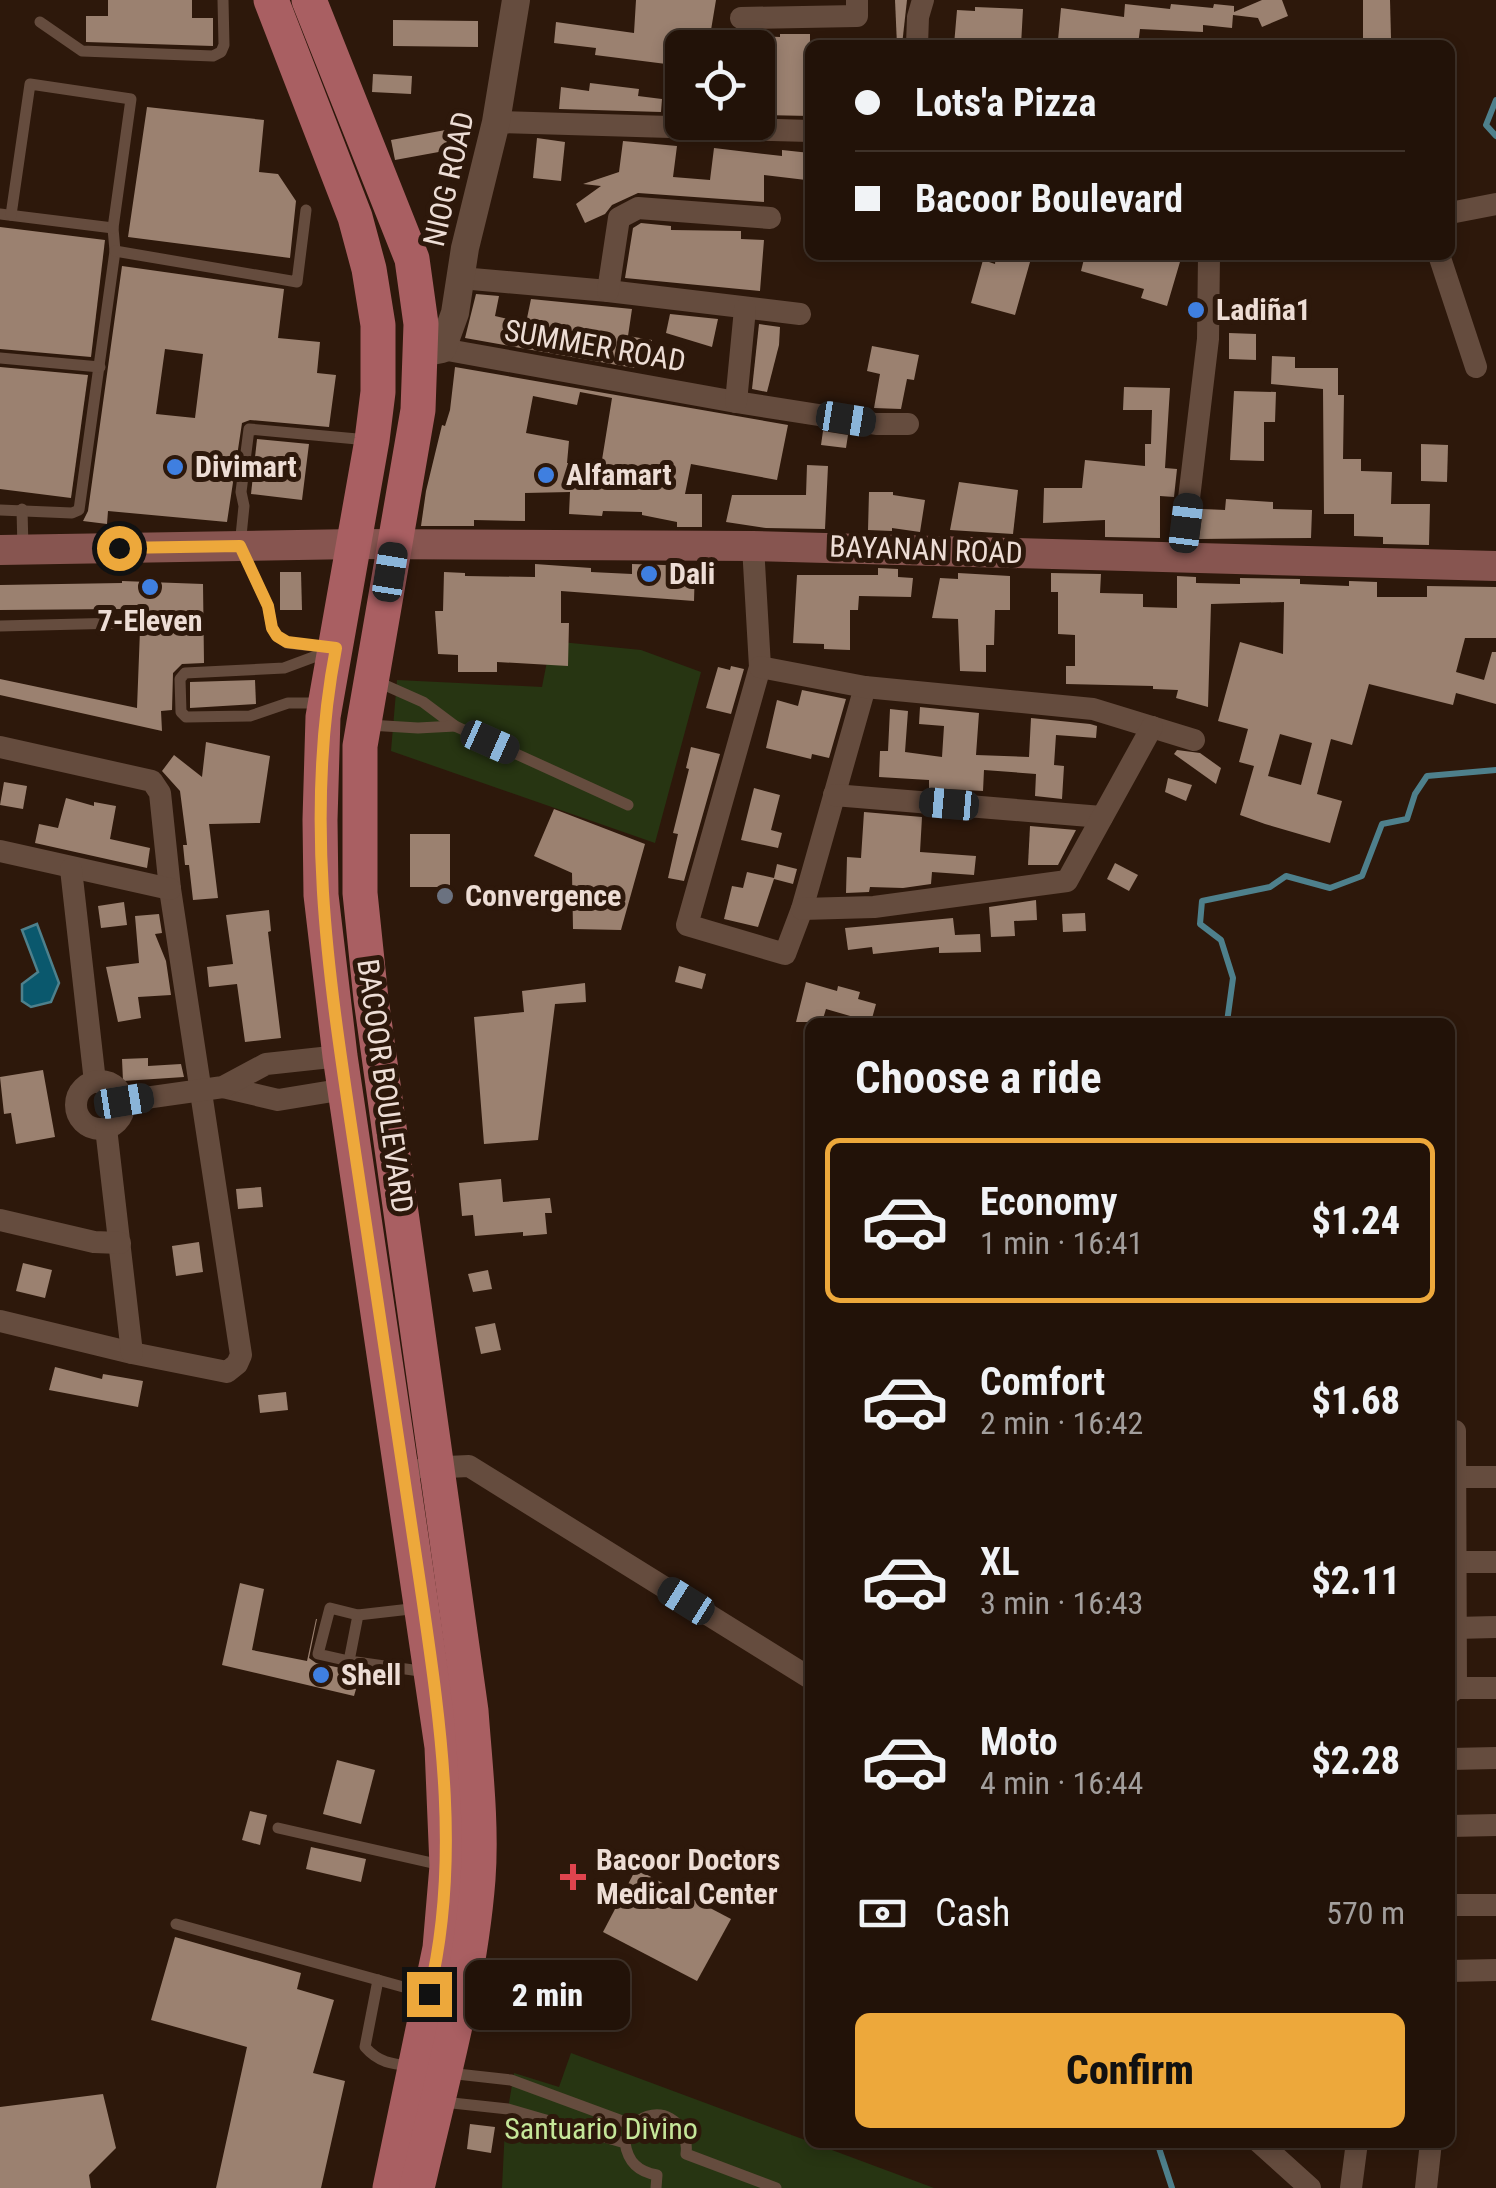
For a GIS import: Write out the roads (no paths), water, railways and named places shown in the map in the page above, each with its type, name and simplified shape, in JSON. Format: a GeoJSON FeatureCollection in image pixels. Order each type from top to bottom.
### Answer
{"type":"FeatureCollection","features":[{"type":"Feature","properties":{"kind":"main road","name":"BACOOR BOULEVARD"},"geometry":{"type":"LineString","coordinates":[[272,0],[355,216],[373,287],[380,352],[372,440],[321,742],[321,895],[343,1072],[462,1872],[468,1954],[390,2188]]}},
{"type":"Feature","properties":{"kind":"main road","name":"BACOOR BOULEVARD"},"geometry":{"type":"LineString","coordinates":[[309,0],[412,259],[432,351],[362,724],[358,822],[363,936],[471,1710],[462,1872],[429,1994],[417,2188]]}},
{"type":"Feature","properties":{"kind":"main road"},"geometry":{"type":"LineString","coordinates":[[308,96],[344,84]]}},
{"type":"Feature","properties":{"kind":"main road","name":"BAYANAN ROAD"},"geometry":{"type":"LineString","coordinates":[[12,550],[356,544],[753,546],[1496,566]]}},
{"type":"Feature","properties":{"kind":"street","name":"NIOG ROAD"},"geometry":{"type":"LineString","coordinates":[[432,351],[455,314],[496,122],[516,0]]}},
{"type":"Feature","properties":{"kind":"street"},"geometry":{"type":"LineString","coordinates":[[917,40],[923,0]]}},
{"type":"Feature","properties":{"kind":"street"},"geometry":{"type":"LineString","coordinates":[[741,18],[792,8],[857,8]]}},
{"type":"Feature","properties":{"kind":"street"},"geometry":{"type":"LineString","coordinates":[[496,122],[805,130]]}},
{"type":"Feature","properties":{"kind":"street"},"geometry":{"type":"LineString","coordinates":[[1455,212],[1496,204]]}},
{"type":"Feature","properties":{"kind":"street"},"geometry":{"type":"LineString","coordinates":[[608,290],[619,218],[638,208],[770,218]]}},
{"type":"Feature","properties":{"kind":"street"},"geometry":{"type":"LineString","coordinates":[[1182,557],[1208,339],[1209,260]]}},
{"type":"Feature","properties":{"kind":"street"},"geometry":{"type":"LineString","coordinates":[[1441,260],[1476,367]]}},
{"type":"Feature","properties":{"kind":"street"},"geometry":{"type":"LineString","coordinates":[[460,278],[608,290],[800,314]]}},
{"type":"Feature","properties":{"kind":"street"},"geometry":{"type":"LineString","coordinates":[[736,402],[745,309]]}},
{"type":"Feature","properties":{"kind":"street","name":"SUMMER ROAD"},"geometry":{"type":"LineString","coordinates":[[432,351],[876,424],[908,424]]}},
{"type":"Feature","properties":{"kind":"street"},"geometry":{"type":"LineString","coordinates":[[753,546],[760,667],[687,924],[785,954],[802,908],[865,687]]}},
{"type":"Feature","properties":{"kind":"street"},"geometry":{"type":"LineString","coordinates":[[760,667],[865,687],[1093,708],[1194,740]]}},
{"type":"Feature","properties":{"kind":"street"},"geometry":{"type":"LineString","coordinates":[[802,908],[874,907],[1067,880],[1152,726]]}},
{"type":"Feature","properties":{"kind":"street"},"geometry":{"type":"LineString","coordinates":[[0,747],[152,782],[160,793],[170,889],[211,1088],[241,1355],[227,1372],[0,1321]]}},
{"type":"Feature","properties":{"kind":"street"},"geometry":{"type":"LineString","coordinates":[[834,795],[1102,817]]}},
{"type":"Feature","properties":{"kind":"street"},"geometry":{"type":"LineString","coordinates":[[0,852],[170,889]]}},
{"type":"Feature","properties":{"kind":"street"},"geometry":{"type":"LineString","coordinates":[[71,869],[96,1082]]}},
{"type":"Feature","properties":{"kind":"street"},"geometry":{"type":"LineString","coordinates":[[124,1101],[211,1088],[266,1064],[343,1072]]}},
{"type":"Feature","properties":{"kind":"street"},"geometry":{"type":"LineString","coordinates":[[211,1088],[278,1100],[343,1072]]}},
{"type":"Feature","properties":{"kind":"street"},"geometry":{"type":"LineString","coordinates":[[96,1082],[110,1084],[124,1101],[122,1115],[106,1128],[90,1127],[77,1110],[82,1089],[96,1082]]}},
{"type":"Feature","properties":{"kind":"street"},"geometry":{"type":"LineString","coordinates":[[106,1128],[132,1353]]}},
{"type":"Feature","properties":{"kind":"street"},"geometry":{"type":"LineString","coordinates":[[0,1220],[94,1242],[120,1242]]}},
{"type":"Feature","properties":{"kind":"street"},"geometry":{"type":"LineString","coordinates":[[403,1470],[469,1466],[805,1675]]}},
{"type":"Feature","properties":{"kind":"street"},"geometry":{"type":"LineString","coordinates":[[1455,1477],[1496,1477]]}},
{"type":"Feature","properties":{"kind":"street"},"geometry":{"type":"LineString","coordinates":[[1496,1562],[1455,1562],[1455,1628],[1496,1627]]}},
{"type":"Feature","properties":{"kind":"street"},"geometry":{"type":"LineString","coordinates":[[1455,1691],[1496,1688]]}},
{"type":"Feature","properties":{"kind":"street"},"geometry":{"type":"LineString","coordinates":[[1455,1759],[1496,1758]]}},
{"type":"Feature","properties":{"kind":"street"},"geometry":{"type":"LineString","coordinates":[[1455,1826],[1496,1826]]}},
{"type":"Feature","properties":{"kind":"street"},"geometry":{"type":"LineString","coordinates":[[1455,1906],[1496,1905]]}},
{"type":"Feature","properties":{"kind":"street"},"geometry":{"type":"LineString","coordinates":[[1455,1971],[1496,1970]]}},
{"type":"Feature","properties":{"kind":"street"},"geometry":{"type":"LineString","coordinates":[[1266,2148],[1310,2188]]}},
{"type":"Feature","properties":{"kind":"street"},"geometry":{"type":"LineString","coordinates":[[1351,2188],[1356,2148]]}},
{"type":"Feature","properties":{"kind":"street"},"geometry":{"type":"LineString","coordinates":[[1426,2188],[1430,2148]]}},
{"type":"Feature","properties":{"kind":"lane"},"geometry":{"type":"LineString","coordinates":[[40,22],[82,51],[213,56],[224,46],[223,0]]}},
{"type":"Feature","properties":{"kind":"lane"},"geometry":{"type":"LineString","coordinates":[[0,510],[80,510],[131,98],[30,84],[6,214],[113,228]]}},
{"type":"Feature","properties":{"kind":"lane"},"geometry":{"type":"LineString","coordinates":[[115,251],[297,282],[306,210]]}},
{"type":"Feature","properties":{"kind":"lane"},"geometry":{"type":"LineString","coordinates":[[0,358],[100,367]]}},
{"type":"Feature","properties":{"kind":"lane"},"geometry":{"type":"LineString","coordinates":[[336,648],[287,642],[272,628],[268,606],[240,546],[244,506],[240,492],[249,429],[372,440]]}},
{"type":"Feature","properties":{"kind":"lane"},"geometry":{"type":"LineString","coordinates":[[12,550],[22,510]]}},
{"type":"Feature","properties":{"kind":"lane"},"geometry":{"type":"LineString","coordinates":[[0,626],[121,623]]}},
{"type":"Feature","properties":{"kind":"lane"},"geometry":{"type":"LineString","coordinates":[[326,702],[288,703],[250,716],[186,717],[180,712],[180,679],[185,672],[284,668],[336,648]]}},
{"type":"Feature","properties":{"kind":"lane"},"geometry":{"type":"LineString","coordinates":[[370,678],[424,702],[455,726],[628,805]]}},
{"type":"Feature","properties":{"kind":"lane"},"geometry":{"type":"LineString","coordinates":[[362,724],[455,726]]}},
{"type":"Feature","properties":{"kind":"lane"},"geometry":{"type":"LineString","coordinates":[[423,1608],[358,1615],[330,1608],[318,1654],[432,1673]]}},
{"type":"Feature","properties":{"kind":"lane"},"geometry":{"type":"LineString","coordinates":[[349,1661],[358,1615]]}},
{"type":"Feature","properties":{"kind":"lane"},"geometry":{"type":"LineString","coordinates":[[278,1828],[462,1872]]}},
{"type":"Feature","properties":{"kind":"lane"},"geometry":{"type":"LineString","coordinates":[[176,1924],[429,1994]]}},
{"type":"Feature","properties":{"kind":"lane"},"geometry":{"type":"LineString","coordinates":[[378,1980],[366,2046],[376,2058],[424,2082],[626,2143],[631,2162],[638,2169],[657,2175],[656,2188]]}},
{"type":"Feature","properties":{"kind":"lane"},"geometry":{"type":"LineString","coordinates":[[424,2082],[510,2080],[633,2124],[648,2115],[667,2116],[686,2135],[686,2154],[776,2188]]}},
{"type":"Feature","properties":{"kind":"lane"},"geometry":{"type":"LineString","coordinates":[[524,2114],[530,2087]]}},
{"type":"Feature","properties":{"kind":"water"},"geometry":{"type":"Polygon","coordinates":[[[37,924],[59,983],[51,1002],[31,1007],[22,1001],[22,984],[38,972],[22,930],[37,924]]]}},
{"type":"Feature","properties":{"kind":"waterway"},"geometry":{"type":"LineString","coordinates":[[1496,100],[1486,125],[1496,136]]}},
{"type":"Feature","properties":{"kind":"waterway"},"geometry":{"type":"LineString","coordinates":[[1228,1018],[1233,978],[1221,940],[1200,924],[1202,901],[1270,887],[1286,876],[1330,888],[1362,876],[1382,824],[1407,819],[1415,794],[1427,776],[1496,770]]}},
{"type":"Feature","properties":{"kind":"waterway"},"geometry":{"type":"LineString","coordinates":[[1159,2148],[1172,2188]]}},
{"type":"Feature","properties":{"kind":"place","name":"Ladiña1"},"geometry":{"type":"Point","coordinates":[1196,310]}},
{"type":"Feature","properties":{"kind":"place","name":"Divimart"},"geometry":{"type":"Point","coordinates":[175,467]}},
{"type":"Feature","properties":{"kind":"place","name":"Alfamart"},"geometry":{"type":"Point","coordinates":[546,475]}},
{"type":"Feature","properties":{"kind":"place","name":"Dali"},"geometry":{"type":"Point","coordinates":[649,574]}},
{"type":"Feature","properties":{"kind":"place","name":"7-Eleven"},"geometry":{"type":"Point","coordinates":[150,587]}},
{"type":"Feature","properties":{"kind":"place","name":"Convergence"},"geometry":{"type":"Point","coordinates":[445,896]}},
{"type":"Feature","properties":{"kind":"place","name":"Shell"},"geometry":{"type":"Point","coordinates":[321,1675]}},
{"type":"Feature","properties":{"kind":"place","name":"Bacoor Doctors Medical Center"},"geometry":{"type":"Point","coordinates":[573,1877]}},
{"type":"Feature","properties":{"kind":"park label","name":"Santuario Divino"},"geometry":{"type":"Point","coordinates":[601,2129]}}]}
